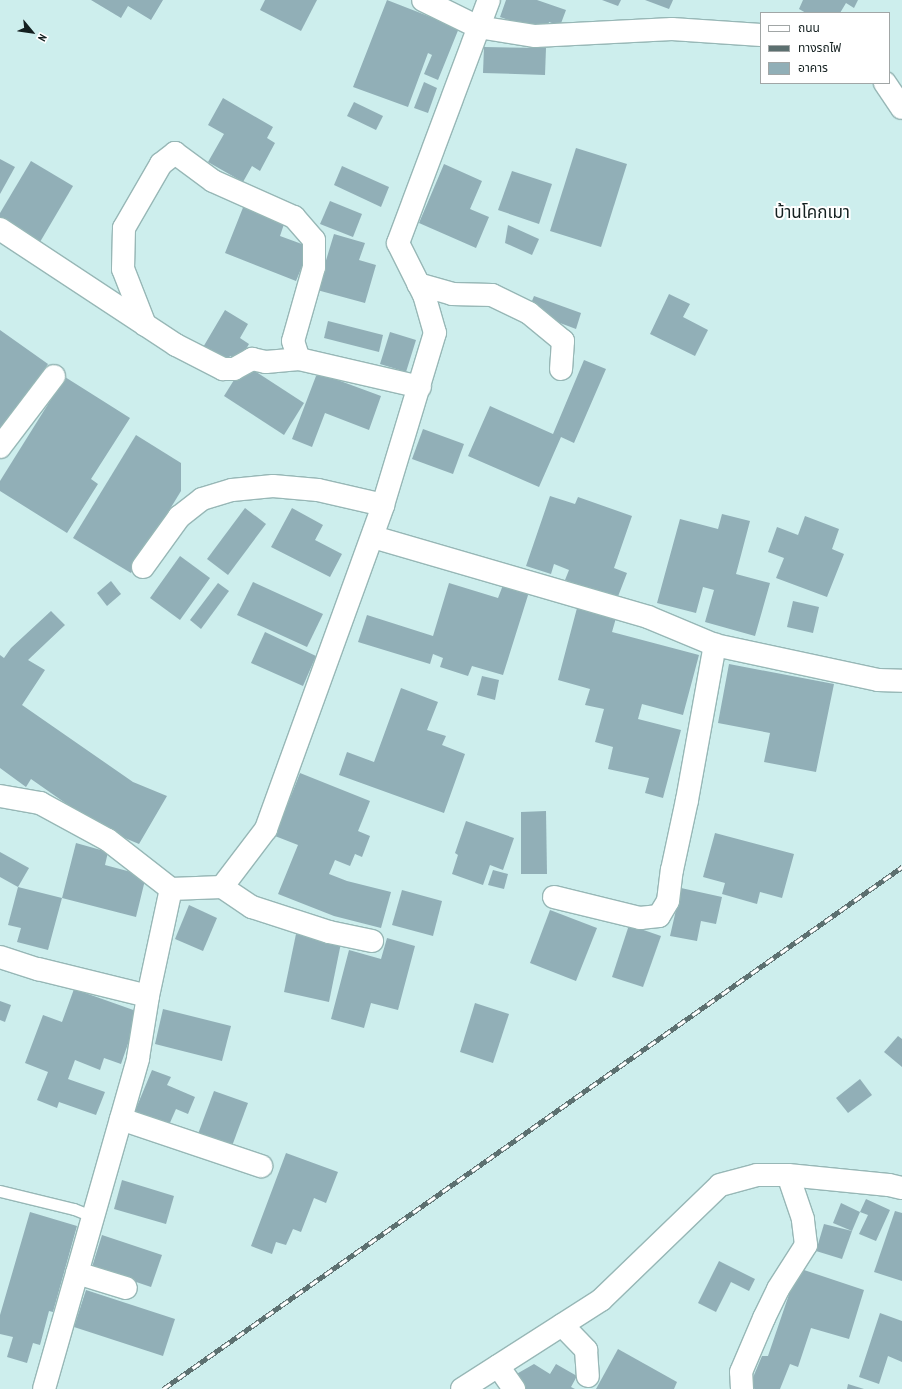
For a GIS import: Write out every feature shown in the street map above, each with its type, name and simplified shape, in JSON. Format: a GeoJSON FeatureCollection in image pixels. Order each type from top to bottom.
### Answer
{"type":"FeatureCollection","features":[{"type":"Feature","properties":{"kind":"street"},"geometry":{"type":"LineString","coordinates":[[423,0],[478,27],[535,36],[672,29],[760,35]]}},
{"type":"Feature","properties":{"kind":"street"},"geometry":{"type":"LineString","coordinates":[[222,887],[266,829],[373,536],[420,387],[435,333],[418,284],[398,243],[489,0]]}},
{"type":"Feature","properties":{"kind":"street"},"geometry":{"type":"LineString","coordinates":[[892,85],[902,108]]}},
{"type":"Feature","properties":{"kind":"street"},"geometry":{"type":"LineString","coordinates":[[145,325],[123,269],[124,228],[161,164],[175,153],[213,181],[294,217],[314,240],[314,267],[293,341],[299,359]]}},
{"type":"Feature","properties":{"kind":"street"},"geometry":{"type":"LineString","coordinates":[[0,229],[176,345],[223,369],[234,369],[252,359],[266,362],[299,359],[420,387]]}},
{"type":"Feature","properties":{"kind":"street"},"geometry":{"type":"LineString","coordinates":[[418,284],[452,294],[492,295],[529,313],[563,341],[561,369]]}},
{"type":"Feature","properties":{"kind":"street"},"geometry":{"type":"LineString","coordinates":[[0,447],[54,376]]}},
{"type":"Feature","properties":{"kind":"street"},"geometry":{"type":"LineString","coordinates":[[143,568],[179,517],[202,498],[232,490],[273,486],[318,490],[383,505]]}},
{"type":"Feature","properties":{"kind":"street"},"geometry":{"type":"LineString","coordinates":[[373,536],[648,618],[715,645],[878,680],[902,681]]}},
{"type":"Feature","properties":{"kind":"street"},"geometry":{"type":"LineString","coordinates":[[554,897],[640,918],[658,916],[668,901],[672,870],[687,800],[715,645]]}},
{"type":"Feature","properties":{"kind":"street"},"geometry":{"type":"LineString","coordinates":[[0,796],[40,803],[108,840],[171,888],[222,887],[252,907],[329,932],[372,941]]}},
{"type":"Feature","properties":{"kind":"street"},"geometry":{"type":"LineString","coordinates":[[44,1389],[138,1058],[148,996],[171,888]]}},
{"type":"Feature","properties":{"kind":"street"},"geometry":{"type":"LineString","coordinates":[[0,957],[38,969],[148,996]]}},
{"type":"Feature","properties":{"kind":"street"},"geometry":{"type":"LineString","coordinates":[[121,1119],[261,1166]]}},
{"type":"Feature","properties":{"kind":"street"},"geometry":{"type":"LineString","coordinates":[[462,1389],[601,1300],[720,1185],[757,1175],[788,1175],[889,1185],[902,1188]]}},
{"type":"Feature","properties":{"kind":"street"},"geometry":{"type":"LineString","coordinates":[[742,1389],[741,1372],[764,1318],[778,1289],[806,1245],[803,1219],[788,1175]]}},
{"type":"Feature","properties":{"kind":"street"},"geometry":{"type":"LineString","coordinates":[[78,1273],[126,1288]]}},
{"type":"Feature","properties":{"kind":"street"},"geometry":{"type":"LineString","coordinates":[[562,1325],[586,1350],[588,1376]]}},
{"type":"Feature","properties":{"kind":"street"},"geometry":{"type":"LineString","coordinates":[[498,1366],[514,1389]]}},
{"type":"Feature","properties":{"kind":"lane"},"geometry":{"type":"LineString","coordinates":[[0,1192],[74,1209],[94,1217]]}},
{"type":"Feature","properties":{"kind":"building"},"geometry":{"type":"Polygon","coordinates":[[[91,0],[163,0],[151,20],[128,6],[121,18],[91,0]]]}},
{"type":"Feature","properties":{"kind":"building"},"geometry":{"type":"Polygon","coordinates":[[[265,0],[317,0],[301,31],[260,10],[265,0]]]}},
{"type":"Feature","properties":{"kind":"building"},"geometry":{"type":"Polygon","coordinates":[[[387,0],[459,28],[438,80],[424,74],[432,55],[428,53],[408,107],[353,87],[387,0]]]}},
{"type":"Feature","properties":{"kind":"building"},"geometry":{"type":"Polygon","coordinates":[[[506,0],[537,0],[566,10],[560,26],[549,22],[546,33],[500,17],[506,0]]]}},
{"type":"Feature","properties":{"kind":"building"},"geometry":{"type":"Polygon","coordinates":[[[602,0],[621,0],[618,6],[602,0]]]}},
{"type":"Feature","properties":{"kind":"building"},"geometry":{"type":"Polygon","coordinates":[[[645,0],[673,0],[669,9],[645,0]]]}},
{"type":"Feature","properties":{"kind":"building"},"geometry":{"type":"Polygon","coordinates":[[[803,0],[858,0],[854,8],[846,3],[841,12],[804,12],[799,9],[803,0]]]}},
{"type":"Feature","properties":{"kind":"building"},"geometry":{"type":"Polygon","coordinates":[[[484,47],[546,48],[545,75],[483,73],[484,47]]]}},
{"type":"Feature","properties":{"kind":"building"},"geometry":{"type":"Polygon","coordinates":[[[424,82],[437,88],[428,113],[414,108],[424,82]]]}},
{"type":"Feature","properties":{"kind":"building"},"geometry":{"type":"Polygon","coordinates":[[[223,98],[273,127],[267,138],[275,143],[260,171],[252,166],[243,182],[208,162],[224,134],[208,125],[223,98]]]}},
{"type":"Feature","properties":{"kind":"building"},"geometry":{"type":"Polygon","coordinates":[[[354,102],[383,116],[376,130],[347,116],[354,102]]]}},
{"type":"Feature","properties":{"kind":"building"},"geometry":{"type":"Polygon","coordinates":[[[576,148],[627,164],[601,247],[550,231],[576,148]]]}},
{"type":"Feature","properties":{"kind":"building"},"geometry":{"type":"Polygon","coordinates":[[[0,159],[15,167],[0,194],[0,159]]]}},
{"type":"Feature","properties":{"kind":"building"},"geometry":{"type":"Polygon","coordinates":[[[31,161],[73,186],[40,242],[0,218],[0,213],[31,161]]]}},
{"type":"Feature","properties":{"kind":"building"},"geometry":{"type":"Polygon","coordinates":[[[444,164],[482,181],[470,209],[489,217],[476,248],[419,223],[444,164]]]}},
{"type":"Feature","properties":{"kind":"building"},"geometry":{"type":"Polygon","coordinates":[[[342,166],[389,187],[381,207],[334,185],[342,166]]]}},
{"type":"Feature","properties":{"kind":"building"},"geometry":{"type":"Polygon","coordinates":[[[512,171],[552,184],[539,224],[498,210],[512,171]]]}},
{"type":"Feature","properties":{"kind":"building"},"geometry":{"type":"Polygon","coordinates":[[[330,201],[362,214],[353,237],[320,224],[330,201]]]}},
{"type":"Feature","properties":{"kind":"building"},"geometry":{"type":"Polygon","coordinates":[[[244,205],[285,221],[280,236],[310,247],[296,281],[225,253],[244,205]]]}},
{"type":"Feature","properties":{"kind":"building"},"geometry":{"type":"Polygon","coordinates":[[[508,225],[539,239],[532,255],[505,243],[508,225]]]}},
{"type":"Feature","properties":{"kind":"building"},"geometry":{"type":"Polygon","coordinates":[[[334,234],[365,243],[359,260],[376,265],[365,303],[317,290],[334,234]]]}},
{"type":"Feature","properties":{"kind":"building"},"geometry":{"type":"Polygon","coordinates":[[[669,294],[690,304],[683,317],[708,330],[695,356],[650,334],[669,294]]]}},
{"type":"Feature","properties":{"kind":"building"},"geometry":{"type":"Polygon","coordinates":[[[534,296],[581,313],[576,329],[528,311],[534,296]]]}},
{"type":"Feature","properties":{"kind":"building"},"geometry":{"type":"Polygon","coordinates":[[[225,310],[248,324],[240,338],[249,344],[239,361],[230,356],[226,364],[202,349],[225,310]]]}},
{"type":"Feature","properties":{"kind":"building"},"geometry":{"type":"Polygon","coordinates":[[[328,321],[383,335],[379,352],[324,338],[328,321]]]}},
{"type":"Feature","properties":{"kind":"building"},"geometry":{"type":"Polygon","coordinates":[[[0,330],[48,364],[0,433],[0,330]]]}},
{"type":"Feature","properties":{"kind":"building"},"geometry":{"type":"Polygon","coordinates":[[[390,332],[416,340],[406,372],[380,364],[390,332]]]}},
{"type":"Feature","properties":{"kind":"building"},"geometry":{"type":"Polygon","coordinates":[[[584,360],[606,369],[574,443],[561,437],[539,487],[468,456],[490,406],[553,434],[584,360]]]}},
{"type":"Feature","properties":{"kind":"building"},"geometry":{"type":"Polygon","coordinates":[[[244,364],[304,403],[284,435],[224,396],[244,364]]]}},
{"type":"Feature","properties":{"kind":"building"},"geometry":{"type":"Polygon","coordinates":[[[324,375],[381,396],[369,430],[325,413],[312,447],[292,439],[316,376],[324,375]]]}},
{"type":"Feature","properties":{"kind":"building"},"geometry":{"type":"Polygon","coordinates":[[[65,377],[130,418],[91,479],[98,484],[67,533],[0,491],[0,481],[65,377]]]}},
{"type":"Feature","properties":{"kind":"building"},"geometry":{"type":"Polygon","coordinates":[[[423,429],[464,444],[453,474],[412,459],[423,429]]]}},
{"type":"Feature","properties":{"kind":"building"},"geometry":{"type":"Polygon","coordinates":[[[136,435],[181,463],[181,491],[131,573],[73,538],[136,435]]]}},
{"type":"Feature","properties":{"kind":"building"},"geometry":{"type":"Polygon","coordinates":[[[550,496],[575,504],[578,497],[632,516],[614,568],[627,573],[617,599],[565,580],[569,570],[554,564],[551,574],[526,566],[550,496]]]}},
{"type":"Feature","properties":{"kind":"building"},"geometry":{"type":"Polygon","coordinates":[[[245,508],[266,524],[228,575],[207,559],[245,508]]]}},
{"type":"Feature","properties":{"kind":"building"},"geometry":{"type":"Polygon","coordinates":[[[292,508],[323,525],[315,540],[342,554],[330,577],[271,547],[292,508]]]}},
{"type":"Feature","properties":{"kind":"building"},"geometry":{"type":"Polygon","coordinates":[[[722,514],[750,521],[736,574],[770,583],[755,636],[705,622],[714,590],[703,587],[696,613],[657,603],[680,519],[718,529],[722,514]]]}},
{"type":"Feature","properties":{"kind":"building"},"geometry":{"type":"Polygon","coordinates":[[[805,516],[839,529],[832,549],[844,554],[827,597],[776,578],[784,558],[768,552],[777,527],[798,535],[805,516]]]}},
{"type":"Feature","properties":{"kind":"building"},"geometry":{"type":"Polygon","coordinates":[[[180,556],[210,578],[180,620],[150,598],[180,556]]]}},
{"type":"Feature","properties":{"kind":"building"},"geometry":{"type":"Polygon","coordinates":[[[111,581],[121,594],[107,606],[97,593],[111,581]]]}},
{"type":"Feature","properties":{"kind":"building"},"geometry":{"type":"Polygon","coordinates":[[[253,582],[323,614],[307,647],[237,615],[253,582]]]}},
{"type":"Feature","properties":{"kind":"building"},"geometry":{"type":"Polygon","coordinates":[[[218,583],[229,591],[201,629],[190,620],[218,583]]]}},
{"type":"Feature","properties":{"kind":"building"},"geometry":{"type":"Polygon","coordinates":[[[449,583],[498,598],[503,585],[529,592],[503,675],[472,666],[468,676],[440,667],[443,658],[433,654],[430,664],[358,642],[367,615],[433,636],[449,583]]]}},
{"type":"Feature","properties":{"kind":"building"},"geometry":{"type":"Polygon","coordinates":[[[793,601],[819,607],[813,633],[787,627],[793,601]]]}},
{"type":"Feature","properties":{"kind":"building"},"geometry":{"type":"Polygon","coordinates":[[[577,608],[616,618],[612,632],[699,655],[683,715],[642,704],[638,719],[681,730],[663,798],[645,793],[649,778],[608,769],[613,747],[595,742],[604,709],[585,705],[590,689],[558,680],[577,608]]]}},
{"type":"Feature","properties":{"kind":"building"},"geometry":{"type":"Polygon","coordinates":[[[51,611],[65,625],[28,660],[45,670],[22,705],[133,782],[167,796],[139,844],[101,828],[31,779],[26,787],[0,768],[0,655],[4,658],[11,648],[51,611]]]}},
{"type":"Feature","properties":{"kind":"building"},"geometry":{"type":"Polygon","coordinates":[[[265,632],[316,656],[303,686],[251,663],[265,632]]]}},
{"type":"Feature","properties":{"kind":"building"},"geometry":{"type":"Polygon","coordinates":[[[729,664],[834,684],[816,772],[764,762],[770,733],[718,723],[729,664]]]}},
{"type":"Feature","properties":{"kind":"building"},"geometry":{"type":"Polygon","coordinates":[[[482,676],[499,680],[495,700],[477,695],[482,676]]]}},
{"type":"Feature","properties":{"kind":"building"},"geometry":{"type":"Polygon","coordinates":[[[401,688],[438,702],[427,730],[446,736],[442,745],[465,754],[444,813],[339,775],[347,752],[374,762],[401,688]]]}},
{"type":"Feature","properties":{"kind":"building"},"geometry":{"type":"Polygon","coordinates":[[[300,773],[370,801],[358,831],[370,836],[362,857],[355,854],[350,866],[335,860],[329,874],[347,881],[391,892],[381,928],[334,916],[278,894],[298,845],[275,836],[300,773]]]}},
{"type":"Feature","properties":{"kind":"building"},"geometry":{"type":"Polygon","coordinates":[[[546,811],[547,874],[521,874],[521,812],[546,811]]]}},
{"type":"Feature","properties":{"kind":"building"},"geometry":{"type":"Polygon","coordinates":[[[466,821],[514,838],[503,870],[490,865],[483,885],[452,874],[458,855],[455,853],[466,821]]]}},
{"type":"Feature","properties":{"kind":"building"},"geometry":{"type":"Polygon","coordinates":[[[715,833],[794,854],[782,898],[760,892],[757,904],[722,894],[725,883],[703,877],[715,833]]]}},
{"type":"Feature","properties":{"kind":"building"},"geometry":{"type":"Polygon","coordinates":[[[76,843],[108,852],[105,865],[146,876],[136,917],[62,898],[76,843]]]}},
{"type":"Feature","properties":{"kind":"building"},"geometry":{"type":"Polygon","coordinates":[[[0,852],[29,868],[18,887],[0,877],[0,852]]]}},
{"type":"Feature","properties":{"kind":"building"},"geometry":{"type":"Polygon","coordinates":[[[493,870],[508,874],[504,889],[488,885],[493,870]]]}},
{"type":"Feature","properties":{"kind":"building"},"geometry":{"type":"Polygon","coordinates":[[[18,887],[62,898],[48,950],[17,942],[21,928],[8,925],[18,887]]]}},
{"type":"Feature","properties":{"kind":"building"},"geometry":{"type":"Polygon","coordinates":[[[681,888],[722,897],[716,924],[701,921],[697,941],[670,936],[681,888]]]}},
{"type":"Feature","properties":{"kind":"building"},"geometry":{"type":"Polygon","coordinates":[[[402,890],[442,901],[433,936],[392,925],[402,890]]]}},
{"type":"Feature","properties":{"kind":"building"},"geometry":{"type":"Polygon","coordinates":[[[189,905],[217,918],[203,951],[175,939],[189,905]]]}},
{"type":"Feature","properties":{"kind":"building"},"geometry":{"type":"Polygon","coordinates":[[[550,910],[597,928],[576,981],[530,963],[550,910]]]}},
{"type":"Feature","properties":{"kind":"building"},"geometry":{"type":"Polygon","coordinates":[[[629,925],[661,936],[643,987],[612,977],[629,925]]]}},
{"type":"Feature","properties":{"kind":"building"},"geometry":{"type":"Polygon","coordinates":[[[296,934],[341,943],[329,1002],[284,992],[296,934]]]}},
{"type":"Feature","properties":{"kind":"building"},"geometry":{"type":"Polygon","coordinates":[[[387,938],[415,946],[398,1010],[371,1003],[364,1028],[331,1019],[349,950],[381,959],[387,938]]]}},
{"type":"Feature","properties":{"kind":"building"},"geometry":{"type":"Polygon","coordinates":[[[74,989],[139,1012],[121,1064],[104,1058],[100,1070],[75,1060],[68,1079],[105,1092],[96,1115],[59,1102],[57,1108],[37,1100],[48,1072],[25,1063],[43,1015],[62,1022],[74,989]]]}},
{"type":"Feature","properties":{"kind":"building"},"geometry":{"type":"Polygon","coordinates":[[[0,1001],[11,1005],[5,1022],[0,1020],[0,1001]]]}},
{"type":"Feature","properties":{"kind":"building"},"geometry":{"type":"Polygon","coordinates":[[[475,1003],[509,1014],[493,1063],[460,1052],[475,1003]]]}},
{"type":"Feature","properties":{"kind":"building"},"geometry":{"type":"Polygon","coordinates":[[[163,1009],[231,1026],[222,1061],[155,1044],[163,1009]]]}},
{"type":"Feature","properties":{"kind":"building"},"geometry":{"type":"Polygon","coordinates":[[[898,1036],[902,1039],[902,1067],[884,1052],[898,1036]]]}},
{"type":"Feature","properties":{"kind":"building"},"geometry":{"type":"Polygon","coordinates":[[[152,1070],[171,1077],[167,1085],[195,1097],[188,1114],[176,1109],[169,1125],[135,1111],[152,1070]]]}},
{"type":"Feature","properties":{"kind":"building"},"geometry":{"type":"Polygon","coordinates":[[[860,1079],[872,1095],[848,1113],[836,1098],[860,1079]]]}},
{"type":"Feature","properties":{"kind":"building"},"geometry":{"type":"Polygon","coordinates":[[[214,1091],[248,1103],[232,1146],[198,1134],[214,1091]]]}},
{"type":"Feature","properties":{"kind":"building"},"geometry":{"type":"Polygon","coordinates":[[[286,1153],[338,1172],[326,1203],[314,1198],[301,1232],[293,1229],[286,1245],[276,1242],[272,1254],[251,1246],[286,1153]]]}},
{"type":"Feature","properties":{"kind":"building"},"geometry":{"type":"Polygon","coordinates":[[[122,1180],[174,1196],[166,1224],[114,1209],[122,1180]]]}},
{"type":"Feature","properties":{"kind":"building"},"geometry":{"type":"Polygon","coordinates":[[[866,1199],[890,1210],[876,1241],[859,1234],[868,1215],[860,1212],[866,1199]]]}},
{"type":"Feature","properties":{"kind":"building"},"geometry":{"type":"Polygon","coordinates":[[[841,1203],[860,1212],[852,1231],[833,1223],[841,1203]]]}},
{"type":"Feature","properties":{"kind":"building"},"geometry":{"type":"Polygon","coordinates":[[[895,1211],[902,1213],[902,1281],[874,1272],[895,1211]]]}},
{"type":"Feature","properties":{"kind":"building"},"geometry":{"type":"Polygon","coordinates":[[[30,1212],[77,1226],[53,1312],[49,1311],[40,1345],[33,1343],[27,1363],[7,1357],[13,1337],[0,1334],[0,1315],[30,1212]]]}},
{"type":"Feature","properties":{"kind":"building"},"geometry":{"type":"Polygon","coordinates":[[[824,1224],[852,1231],[842,1259],[816,1251],[824,1224]]]}},
{"type":"Feature","properties":{"kind":"building"},"geometry":{"type":"Polygon","coordinates":[[[102,1235],[162,1255],[151,1287],[92,1267],[102,1235]]]}},
{"type":"Feature","properties":{"kind":"building"},"geometry":{"type":"Polygon","coordinates":[[[719,1261],[755,1279],[749,1291],[731,1282],[716,1312],[698,1303],[719,1261]]]}},
{"type":"Feature","properties":{"kind":"building"},"geometry":{"type":"Polygon","coordinates":[[[798,1268],[864,1290],[849,1339],[811,1328],[798,1367],[790,1364],[780,1389],[755,1389],[749,1387],[762,1356],[768,1356],[798,1268]]]}},
{"type":"Feature","properties":{"kind":"building"},"geometry":{"type":"Polygon","coordinates":[[[86,1290],[175,1319],[163,1356],[74,1327],[86,1290]]]}},
{"type":"Feature","properties":{"kind":"building"},"geometry":{"type":"Polygon","coordinates":[[[880,1313],[902,1321],[902,1362],[888,1356],[879,1384],[859,1377],[880,1313]]]}},
{"type":"Feature","properties":{"kind":"building"},"geometry":{"type":"Polygon","coordinates":[[[618,1349],[677,1382],[674,1389],[596,1389],[618,1349]]]}},
{"type":"Feature","properties":{"kind":"building"},"geometry":{"type":"Polygon","coordinates":[[[534,1364],[550,1374],[556,1364],[577,1376],[571,1387],[575,1389],[525,1389],[513,1376],[534,1364]]]}},
{"type":"Feature","properties":{"kind":"building"},"geometry":{"type":"Polygon","coordinates":[[[848,1384],[864,1389],[847,1389],[848,1384]]]}},
{"type":"Feature","properties":{"kind":"railway"},"geometry":{"type":"LineString","coordinates":[[163,1389],[902,867]]}},
{"type":"Feature","properties":{"kind":"district","name":"บ้านโคกเมา"},"geometry":{"type":"Point","coordinates":[812,213]}}]}
